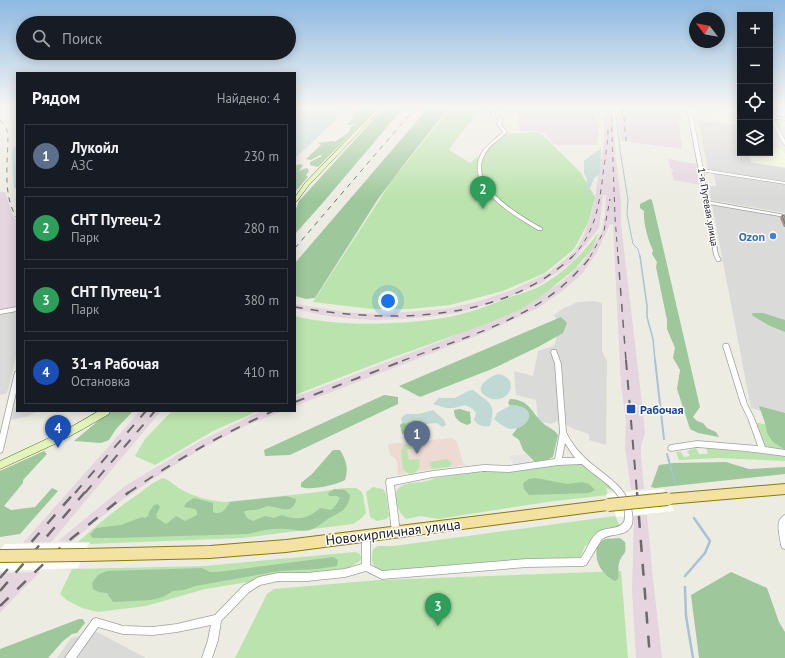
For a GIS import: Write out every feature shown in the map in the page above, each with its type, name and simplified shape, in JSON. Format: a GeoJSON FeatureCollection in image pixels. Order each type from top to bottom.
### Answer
{"type":"FeatureCollection","features":[{"type":"Feature","properties":{"kind":"main road"},"geometry":{"type":"LineString","coordinates":[[296,199],[307,184],[352,138]]}},
{"type":"Feature","properties":{"kind":"main road"},"geometry":{"type":"LineString","coordinates":[[0,465],[59,438],[104,412]]}},
{"type":"Feature","properties":{"kind":"main road","name":"Новокирпичная улица"},"geometry":{"type":"LineString","coordinates":[[0,556],[193,553],[285,546],[608,505],[785,489]]}},
{"type":"Feature","properties":{"kind":"street"},"geometry":{"type":"LineString","coordinates":[[499,138],[483,154],[479,170],[480,177],[487,190],[493,196],[520,217],[540,229]]}},
{"type":"Feature","properties":{"kind":"street","name":"1-я Путевая улица"},"geometry":{"type":"LineString","coordinates":[[695,138],[705,202],[709,214],[716,255],[719,260]]}},
{"type":"Feature","properties":{"kind":"street"},"geometry":{"type":"LineString","coordinates":[[701,170],[785,183]]}},
{"type":"Feature","properties":{"kind":"street"},"geometry":{"type":"LineString","coordinates":[[705,202],[785,216]]}},
{"type":"Feature","properties":{"kind":"street"},"geometry":{"type":"LineString","coordinates":[[0,312],[16,308]]}},
{"type":"Feature","properties":{"kind":"street"},"geometry":{"type":"LineString","coordinates":[[726,346],[744,404],[751,418],[762,449]]}},
{"type":"Feature","properties":{"kind":"street"},"geometry":{"type":"LineString","coordinates":[[554,352],[558,364],[563,432],[558,462]]}},
{"type":"Feature","properties":{"kind":"street"},"geometry":{"type":"LineString","coordinates":[[0,450],[16,378]]}},
{"type":"Feature","properties":{"kind":"street"},"geometry":{"type":"LineString","coordinates":[[70,658],[96,622],[123,630],[153,631],[177,628],[216,618],[246,589],[260,581],[278,577],[307,577],[345,573],[366,567],[382,575],[527,563],[583,562],[589,555],[599,537],[605,532],[618,531],[624,528],[629,521],[629,511],[624,498],[617,489],[583,461],[566,441],[563,432]]}},
{"type":"Feature","properties":{"kind":"street"},"geometry":{"type":"LineString","coordinates":[[671,448],[697,444],[762,449],[785,453]]}},
{"type":"Feature","properties":{"kind":"street"},"geometry":{"type":"LineString","coordinates":[[396,532],[390,482],[433,474],[484,468],[509,469],[558,462],[583,461]]}},
{"type":"Feature","properties":{"kind":"street"},"geometry":{"type":"LineString","coordinates":[[785,519],[782,523],[785,545]]}},
{"type":"Feature","properties":{"kind":"street"},"geometry":{"type":"LineString","coordinates":[[366,536],[366,567]]}},
{"type":"Feature","properties":{"kind":"street"},"geometry":{"type":"LineString","coordinates":[[207,658],[213,640],[216,618]]}},
{"type":"Feature","properties":{"kind":"shaded area"},"geometry":{"type":"Polygon","coordinates":[[[296,138],[317,138],[296,157],[296,138]]]}},
{"type":"Feature","properties":{"kind":"shaded area"},"geometry":{"type":"Polygon","coordinates":[[[548,138],[598,138],[596,145],[555,145],[548,138]]]}},
{"type":"Feature","properties":{"kind":"shaded area"},"geometry":{"type":"Polygon","coordinates":[[[604,138],[614,138],[621,202],[621,224],[645,434],[641,446],[644,489],[631,490],[625,447],[626,422],[621,385],[613,225],[610,224],[596,254],[582,274],[561,292],[538,308],[484,333],[296,406],[296,397],[444,340],[509,312],[562,282],[583,262],[602,231],[606,195],[603,195],[599,228],[572,262],[540,284],[499,301],[457,313],[400,319],[374,320],[344,318],[296,309],[296,304],[345,312],[381,314],[446,309],[476,302],[512,290],[548,273],[574,252],[582,239],[590,220],[604,138]]]}},
{"type":"Feature","properties":{"kind":"shaded area"},"geometry":{"type":"Polygon","coordinates":[[[621,138],[681,138],[682,149],[621,141],[621,138]]]}},
{"type":"Feature","properties":{"kind":"shaded area"},"geometry":{"type":"Polygon","coordinates":[[[702,138],[737,138],[737,156],[749,156],[751,163],[785,168],[785,182],[708,169],[702,138]]]}},
{"type":"Feature","properties":{"kind":"shaded area"},"geometry":{"type":"Polygon","coordinates":[[[16,146],[16,188],[14,188],[12,153],[14,147],[16,146]]]}},
{"type":"Feature","properties":{"kind":"shaded area"},"geometry":{"type":"Polygon","coordinates":[[[601,148],[600,174],[594,178],[587,197],[587,179],[584,173],[584,161],[601,148]]]}},
{"type":"Feature","properties":{"kind":"shaded area"},"geometry":{"type":"Polygon","coordinates":[[[773,148],[782,149],[785,155],[785,167],[753,162],[750,156],[773,156],[773,148]]]}},
{"type":"Feature","properties":{"kind":"shaded area"},"geometry":{"type":"Polygon","coordinates":[[[668,159],[696,164],[700,185],[674,180],[671,171],[673,171],[673,169],[670,168],[668,159]]]}},
{"type":"Feature","properties":{"kind":"shaded area"},"geometry":{"type":"Polygon","coordinates":[[[714,173],[785,184],[785,213],[711,200],[708,186],[716,186],[714,173]]]}},
{"type":"Feature","properties":{"kind":"shaded area"},"geometry":{"type":"Polygon","coordinates":[[[0,192],[5,192],[13,216],[16,219],[16,306],[0,310],[0,192]]]}},
{"type":"Feature","properties":{"kind":"shaded area"},"geometry":{"type":"Polygon","coordinates":[[[712,205],[785,217],[785,418],[751,408],[712,205]]]}},
{"type":"Feature","properties":{"kind":"shaded area"},"geometry":{"type":"Polygon","coordinates":[[[594,301],[602,303],[602,351],[607,361],[606,445],[589,440],[589,434],[558,421],[551,424],[538,421],[536,400],[516,395],[514,371],[533,376],[538,351],[554,346],[560,326],[554,315],[564,308],[578,302],[594,301]]]}},
{"type":"Feature","properties":{"kind":"shaded area"},"geometry":{"type":"Polygon","coordinates":[[[16,311],[16,357],[7,393],[0,395],[0,315],[16,311]]]}},
{"type":"Feature","properties":{"kind":"shaded area"},"geometry":{"type":"Polygon","coordinates":[[[498,374],[506,377],[510,381],[511,386],[509,392],[506,396],[500,399],[487,397],[483,394],[481,387],[486,380],[498,374]]]}},
{"type":"Feature","properties":{"kind":"shaded area"},"geometry":{"type":"Polygon","coordinates":[[[473,390],[487,401],[492,408],[493,412],[490,426],[481,426],[477,424],[474,420],[476,413],[473,409],[465,405],[454,408],[446,408],[433,404],[439,398],[455,398],[473,390]]]}},
{"type":"Feature","properties":{"kind":"shaded area"},"geometry":{"type":"Polygon","coordinates":[[[511,405],[520,406],[526,409],[529,413],[529,418],[523,426],[511,429],[494,419],[497,413],[511,405]]]}},
{"type":"Feature","properties":{"kind":"shaded area"},"geometry":{"type":"Polygon","coordinates":[[[16,407],[16,412],[36,412],[28,416],[11,420],[14,408],[16,407]]]}},
{"type":"Feature","properties":{"kind":"shaded area"},"geometry":{"type":"Polygon","coordinates":[[[433,410],[444,420],[446,425],[442,427],[437,423],[425,424],[414,420],[405,424],[402,422],[401,418],[406,414],[419,414],[433,410]]]}},
{"type":"Feature","properties":{"kind":"shaded area"},"geometry":{"type":"Polygon","coordinates":[[[139,412],[160,412],[51,542],[23,543],[139,412]]]}},
{"type":"Feature","properties":{"kind":"shaded area"},"geometry":{"type":"Polygon","coordinates":[[[259,412],[280,412],[245,426],[199,450],[121,501],[71,542],[58,541],[125,486],[200,441],[259,412]]]}},
{"type":"Feature","properties":{"kind":"shaded area"},"geometry":{"type":"Polygon","coordinates":[[[452,438],[457,442],[463,463],[467,465],[396,475],[398,471],[397,462],[395,458],[390,455],[388,444],[452,438]]]}},
{"type":"Feature","properties":{"kind":"shaded area"},"geometry":{"type":"Polygon","coordinates":[[[527,454],[531,463],[513,464],[510,456],[527,454]]]}},
{"type":"Feature","properties":{"kind":"shaded area"},"geometry":{"type":"Polygon","coordinates":[[[647,515],[662,658],[636,658],[632,591],[634,516],[647,515]]]}},
{"type":"Feature","properties":{"kind":"shaded area"},"geometry":{"type":"Polygon","coordinates":[[[40,572],[16,596],[0,613],[0,573],[40,572]]]}},
{"type":"Feature","properties":{"kind":"shaded area"},"geometry":{"type":"Polygon","coordinates":[[[97,632],[146,658],[57,658],[71,638],[97,632]]]}},
{"type":"Feature","properties":{"kind":"green space"},"geometry":{"type":"Polygon","coordinates":[[[341,138],[347,138],[318,167],[310,165],[310,162],[322,156],[320,155],[311,160],[306,159],[321,145],[318,143],[335,142],[341,138]]]}},
{"type":"Feature","properties":{"kind":"green space"},"geometry":{"type":"Polygon","coordinates":[[[357,138],[378,138],[296,233],[296,209],[299,201],[357,138]]]}},
{"type":"Feature","properties":{"kind":"green space"},"geometry":{"type":"Polygon","coordinates":[[[403,138],[425,138],[378,199],[315,298],[306,299],[296,296],[296,262],[403,138]]]}},
{"type":"Feature","properties":{"kind":"green space"},"geometry":{"type":"Polygon","coordinates":[[[426,138],[457,138],[449,150],[470,163],[501,138],[546,138],[581,173],[595,197],[589,221],[574,249],[545,273],[503,291],[450,305],[409,309],[372,309],[313,302],[393,179],[426,138]]]}},
{"type":"Feature","properties":{"kind":"green space"},"geometry":{"type":"Polygon","coordinates":[[[299,164],[303,165],[299,171],[307,168],[309,171],[306,175],[308,177],[296,191],[296,166],[299,164]]]}},
{"type":"Feature","properties":{"kind":"green space"},"geometry":{"type":"Polygon","coordinates":[[[650,199],[652,200],[700,407],[693,417],[697,421],[703,423],[707,428],[716,432],[719,437],[698,433],[690,429],[677,389],[680,370],[673,358],[675,348],[667,329],[667,320],[656,267],[657,262],[652,254],[653,250],[646,231],[644,211],[640,208],[640,204],[650,199]]]}},
{"type":"Feature","properties":{"kind":"green space"},"geometry":{"type":"Polygon","coordinates":[[[599,232],[592,249],[575,269],[540,297],[517,311],[296,395],[296,316],[330,322],[369,324],[408,322],[443,318],[461,314],[488,306],[542,285],[573,262],[599,232]]]}},
{"type":"Feature","properties":{"kind":"green space"},"geometry":{"type":"Polygon","coordinates":[[[752,313],[763,313],[785,320],[785,332],[770,326],[753,316],[752,313]]]}},
{"type":"Feature","properties":{"kind":"green space"},"geometry":{"type":"Polygon","coordinates":[[[561,317],[567,323],[563,333],[492,369],[420,397],[399,386],[561,317]]]}},
{"type":"Feature","properties":{"kind":"green space"},"geometry":{"type":"Polygon","coordinates":[[[384,395],[398,397],[398,404],[290,455],[265,456],[264,450],[384,395]]]}},
{"type":"Feature","properties":{"kind":"green space"},"geometry":{"type":"Polygon","coordinates":[[[510,399],[522,402],[530,407],[539,420],[555,431],[558,435],[553,457],[544,461],[535,462],[523,450],[519,440],[512,435],[527,416],[511,407],[508,403],[510,399]]]}},
{"type":"Feature","properties":{"kind":"green space"},"geometry":{"type":"Polygon","coordinates":[[[759,406],[785,413],[785,450],[773,442],[767,433],[759,406]]]}},
{"type":"Feature","properties":{"kind":"green space"},"geometry":{"type":"Polygon","coordinates":[[[460,409],[470,412],[471,423],[467,425],[456,418],[454,410],[460,409]]]}},
{"type":"Feature","properties":{"kind":"green space"},"geometry":{"type":"Polygon","coordinates":[[[109,412],[132,412],[116,429],[109,440],[101,443],[74,441],[109,412]]]}},
{"type":"Feature","properties":{"kind":"green space"},"geometry":{"type":"Polygon","coordinates":[[[171,412],[256,412],[213,431],[155,465],[135,456],[145,439],[171,412]]]}},
{"type":"Feature","properties":{"kind":"green space"},"geometry":{"type":"Polygon","coordinates":[[[407,419],[423,420],[427,427],[426,431],[422,433],[413,430],[409,436],[402,434],[400,425],[407,419]]]}},
{"type":"Feature","properties":{"kind":"green space"},"geometry":{"type":"Polygon","coordinates":[[[757,423],[765,424],[772,439],[784,450],[764,446],[757,423]]]}},
{"type":"Feature","properties":{"kind":"green space"},"geometry":{"type":"Polygon","coordinates":[[[404,445],[412,445],[412,449],[407,450],[409,460],[419,459],[420,466],[415,473],[409,474],[403,469],[401,451],[404,445]]]}},
{"type":"Feature","properties":{"kind":"green space"},"geometry":{"type":"Polygon","coordinates":[[[696,448],[699,454],[708,454],[706,448],[785,456],[785,461],[718,458],[679,460],[676,452],[681,452],[684,457],[690,456],[687,451],[696,448]]]}},
{"type":"Feature","properties":{"kind":"green space"},"geometry":{"type":"Polygon","coordinates":[[[333,450],[340,450],[344,457],[347,468],[345,480],[323,487],[301,487],[301,483],[312,474],[333,450]]]}},
{"type":"Feature","properties":{"kind":"green space"},"geometry":{"type":"Polygon","coordinates":[[[44,451],[47,454],[23,480],[23,483],[4,506],[11,510],[35,507],[52,488],[58,491],[20,534],[0,537],[0,471],[44,451]]]}},
{"type":"Feature","properties":{"kind":"green space"},"geometry":{"type":"Polygon","coordinates":[[[447,459],[452,464],[448,467],[433,469],[430,466],[430,462],[447,459]]]}},
{"type":"Feature","properties":{"kind":"green space"},"geometry":{"type":"Polygon","coordinates":[[[726,462],[749,469],[785,467],[785,474],[655,488],[651,487],[659,465],[674,463],[726,462]]]}},
{"type":"Feature","properties":{"kind":"green space"},"geometry":{"type":"Polygon","coordinates":[[[565,464],[583,464],[614,491],[606,488],[608,495],[547,502],[438,519],[421,516],[406,519],[400,512],[397,505],[396,499],[399,488],[410,483],[485,471],[501,472],[565,464]]]}},
{"type":"Feature","properties":{"kind":"green space"},"geometry":{"type":"Polygon","coordinates":[[[163,478],[192,495],[209,500],[225,502],[344,488],[356,488],[361,491],[363,495],[366,513],[362,518],[353,524],[243,538],[90,544],[90,542],[78,542],[99,523],[152,484],[163,478]]]}},
{"type":"Feature","properties":{"kind":"green space"},"geometry":{"type":"Polygon","coordinates":[[[536,478],[567,484],[582,482],[589,484],[595,490],[589,493],[529,495],[524,489],[523,483],[529,479],[536,478]]]}},
{"type":"Feature","properties":{"kind":"green space"},"geometry":{"type":"Polygon","coordinates":[[[373,487],[383,489],[386,494],[389,516],[386,519],[377,521],[370,517],[366,492],[373,487]]]}},
{"type":"Feature","properties":{"kind":"green space"},"geometry":{"type":"Polygon","coordinates":[[[334,489],[345,490],[350,495],[348,504],[341,511],[310,530],[275,529],[248,534],[114,538],[93,538],[90,535],[96,528],[121,525],[142,517],[145,518],[148,516],[154,505],[158,504],[160,507],[156,515],[157,518],[166,524],[176,516],[185,521],[197,515],[197,511],[195,509],[184,507],[186,503],[194,498],[213,503],[213,511],[215,513],[220,513],[230,502],[286,496],[296,499],[295,504],[289,509],[266,506],[260,509],[244,512],[247,518],[253,521],[265,516],[274,518],[282,515],[293,518],[302,518],[311,515],[320,508],[331,510],[340,498],[337,496],[329,496],[328,493],[334,489]]]}},
{"type":"Feature","properties":{"kind":"green space"},"geometry":{"type":"Polygon","coordinates":[[[615,516],[621,528],[585,546],[580,559],[503,561],[383,573],[376,569],[372,560],[373,549],[378,546],[394,546],[615,516]]]}},
{"type":"Feature","properties":{"kind":"green space"},"geometry":{"type":"Polygon","coordinates":[[[620,538],[625,542],[625,552],[620,559],[618,579],[615,581],[602,570],[596,555],[598,543],[605,539],[620,538]]]}},
{"type":"Feature","properties":{"kind":"green space"},"geometry":{"type":"Polygon","coordinates":[[[355,552],[359,553],[361,557],[360,561],[345,570],[260,580],[205,589],[146,606],[98,612],[82,608],[68,601],[60,594],[72,569],[204,566],[355,552]]]}},
{"type":"Feature","properties":{"kind":"green space"},"geometry":{"type":"Polygon","coordinates":[[[333,557],[338,560],[337,566],[318,569],[280,571],[195,586],[184,590],[173,591],[163,597],[151,600],[113,602],[107,593],[99,592],[93,589],[92,583],[98,575],[107,571],[202,568],[210,572],[218,572],[333,557]]]}},
{"type":"Feature","properties":{"kind":"green space"},"geometry":{"type":"Polygon","coordinates":[[[621,571],[628,658],[235,658],[267,594],[274,589],[379,580],[621,571]]]}},
{"type":"Feature","properties":{"kind":"green space"},"geometry":{"type":"Polygon","coordinates":[[[731,572],[767,588],[779,622],[785,632],[785,658],[699,658],[691,595],[731,572]]]}},
{"type":"Feature","properties":{"kind":"green space"},"geometry":{"type":"Polygon","coordinates":[[[79,619],[83,619],[85,623],[77,633],[72,634],[63,641],[48,658],[0,658],[0,649],[79,619]]]}},
{"type":"Feature","properties":{"kind":"pier"},"geometry":{"type":"Polygon","coordinates":[[[663,489],[674,511],[617,517],[606,494],[663,489]]]}},
{"type":"Feature","properties":{"kind":"pier"},"geometry":{"type":"Polygon","coordinates":[[[89,543],[78,568],[0,571],[0,551],[5,544],[89,543]]]}},
{"type":"Feature","properties":{"kind":"building"},"geometry":{"type":"Polygon","coordinates":[[[782,215],[785,216],[785,224],[782,215]]]}},
{"type":"Feature","properties":{"kind":"waterway"},"geometry":{"type":"LineString","coordinates":[[619,138],[620,149]]}},
{"type":"Feature","properties":{"kind":"waterway"},"geometry":{"type":"LineString","coordinates":[[620,150],[628,200],[627,214],[633,244],[638,249],[640,257]]}},
{"type":"Feature","properties":{"kind":"waterway"},"geometry":{"type":"LineString","coordinates":[[640,256],[647,306],[647,317],[653,339],[655,361]]}},
{"type":"Feature","properties":{"kind":"waterway"},"geometry":{"type":"LineString","coordinates":[[655,360],[664,439]]}},
{"type":"Feature","properties":{"kind":"waterway"},"geometry":{"type":"LineString","coordinates":[[667,454],[675,483]]}},
{"type":"Feature","properties":{"kind":"waterway"},"geometry":{"type":"LineString","coordinates":[[685,576],[705,553],[710,541],[694,518]]}},
{"type":"Feature","properties":{"kind":"waterway"},"geometry":{"type":"LineString","coordinates":[[685,587],[686,616],[693,658]]}},
{"type":"Feature","properties":{"kind":"railway"},"geometry":{"type":"LineString","coordinates":[[8,138],[7,178],[9,199],[16,216]]}},
{"type":"Feature","properties":{"kind":"railway"},"geometry":{"type":"LineString","coordinates":[[296,247],[390,138]]}},
{"type":"Feature","properties":{"kind":"railway"},"geometry":{"type":"LineString","coordinates":[[572,256],[587,237],[596,214],[601,191],[608,138]]}},
{"type":"Feature","properties":{"kind":"railway"},"geometry":{"type":"LineString","coordinates":[[612,138],[618,257]]}},
{"type":"Feature","properties":{"kind":"railway"},"geometry":{"type":"LineString","coordinates":[[590,257],[604,231],[610,199]]}},
{"type":"Feature","properties":{"kind":"railway"},"geometry":{"type":"LineString","coordinates":[[296,307],[367,315],[404,316],[441,313],[477,306],[512,295],[544,278],[572,256]]}},
{"type":"Feature","properties":{"kind":"railway"},"geometry":{"type":"LineString","coordinates":[[402,361],[495,326],[518,315],[559,289],[591,256]]}},
{"type":"Feature","properties":{"kind":"railway"},"geometry":{"type":"LineString","coordinates":[[618,256],[626,361]]}},
{"type":"Feature","properties":{"kind":"railway"},"geometry":{"type":"LineString","coordinates":[[296,402],[405,360]]}},
{"type":"Feature","properties":{"kind":"railway"},"geometry":{"type":"LineString","coordinates":[[626,360],[637,493]]}},
{"type":"Feature","properties":{"kind":"railway"},"geometry":{"type":"LineString","coordinates":[[75,493],[145,412]]}},
{"type":"Feature","properties":{"kind":"railway"},"geometry":{"type":"LineString","coordinates":[[85,493],[154,412]]}},
{"type":"Feature","properties":{"kind":"railway"},"geometry":{"type":"LineString","coordinates":[[128,493],[199,449],[235,429],[271,412]]}},
{"type":"Feature","properties":{"kind":"railway"},"geometry":{"type":"LineString","coordinates":[[0,578],[75,492]]}},
{"type":"Feature","properties":{"kind":"railway"},"geometry":{"type":"LineString","coordinates":[[0,591],[85,492]]}},
{"type":"Feature","properties":{"kind":"railway"},"geometry":{"type":"LineString","coordinates":[[0,606],[61,547],[129,492]]}},
{"type":"Feature","properties":{"kind":"railway"},"geometry":{"type":"LineString","coordinates":[[637,492],[650,658]]}},
{"type":"Feature","properties":{"kind":"place","name":"СНТ Путеец-2"},"geometry":{"type":"Point","coordinates":[483,209]}},
{"type":"Feature","properties":{"kind":"place","name":"Ozon"},"geometry":{"type":"Point","coordinates":[773,236]}},
{"type":"Feature","properties":{"kind":"place","name":"Рабочая"},"geometry":{"type":"Point","coordinates":[631,409]}},
{"type":"Feature","properties":{"kind":"place","name":"31-я Рабочая"},"geometry":{"type":"Point","coordinates":[58,448]}},
{"type":"Feature","properties":{"kind":"place","name":"Лукойл"},"geometry":{"type":"Point","coordinates":[417,454]}},
{"type":"Feature","properties":{"kind":"place","name":"СНТ Путеец-1"},"geometry":{"type":"Point","coordinates":[438,626]}}]}
